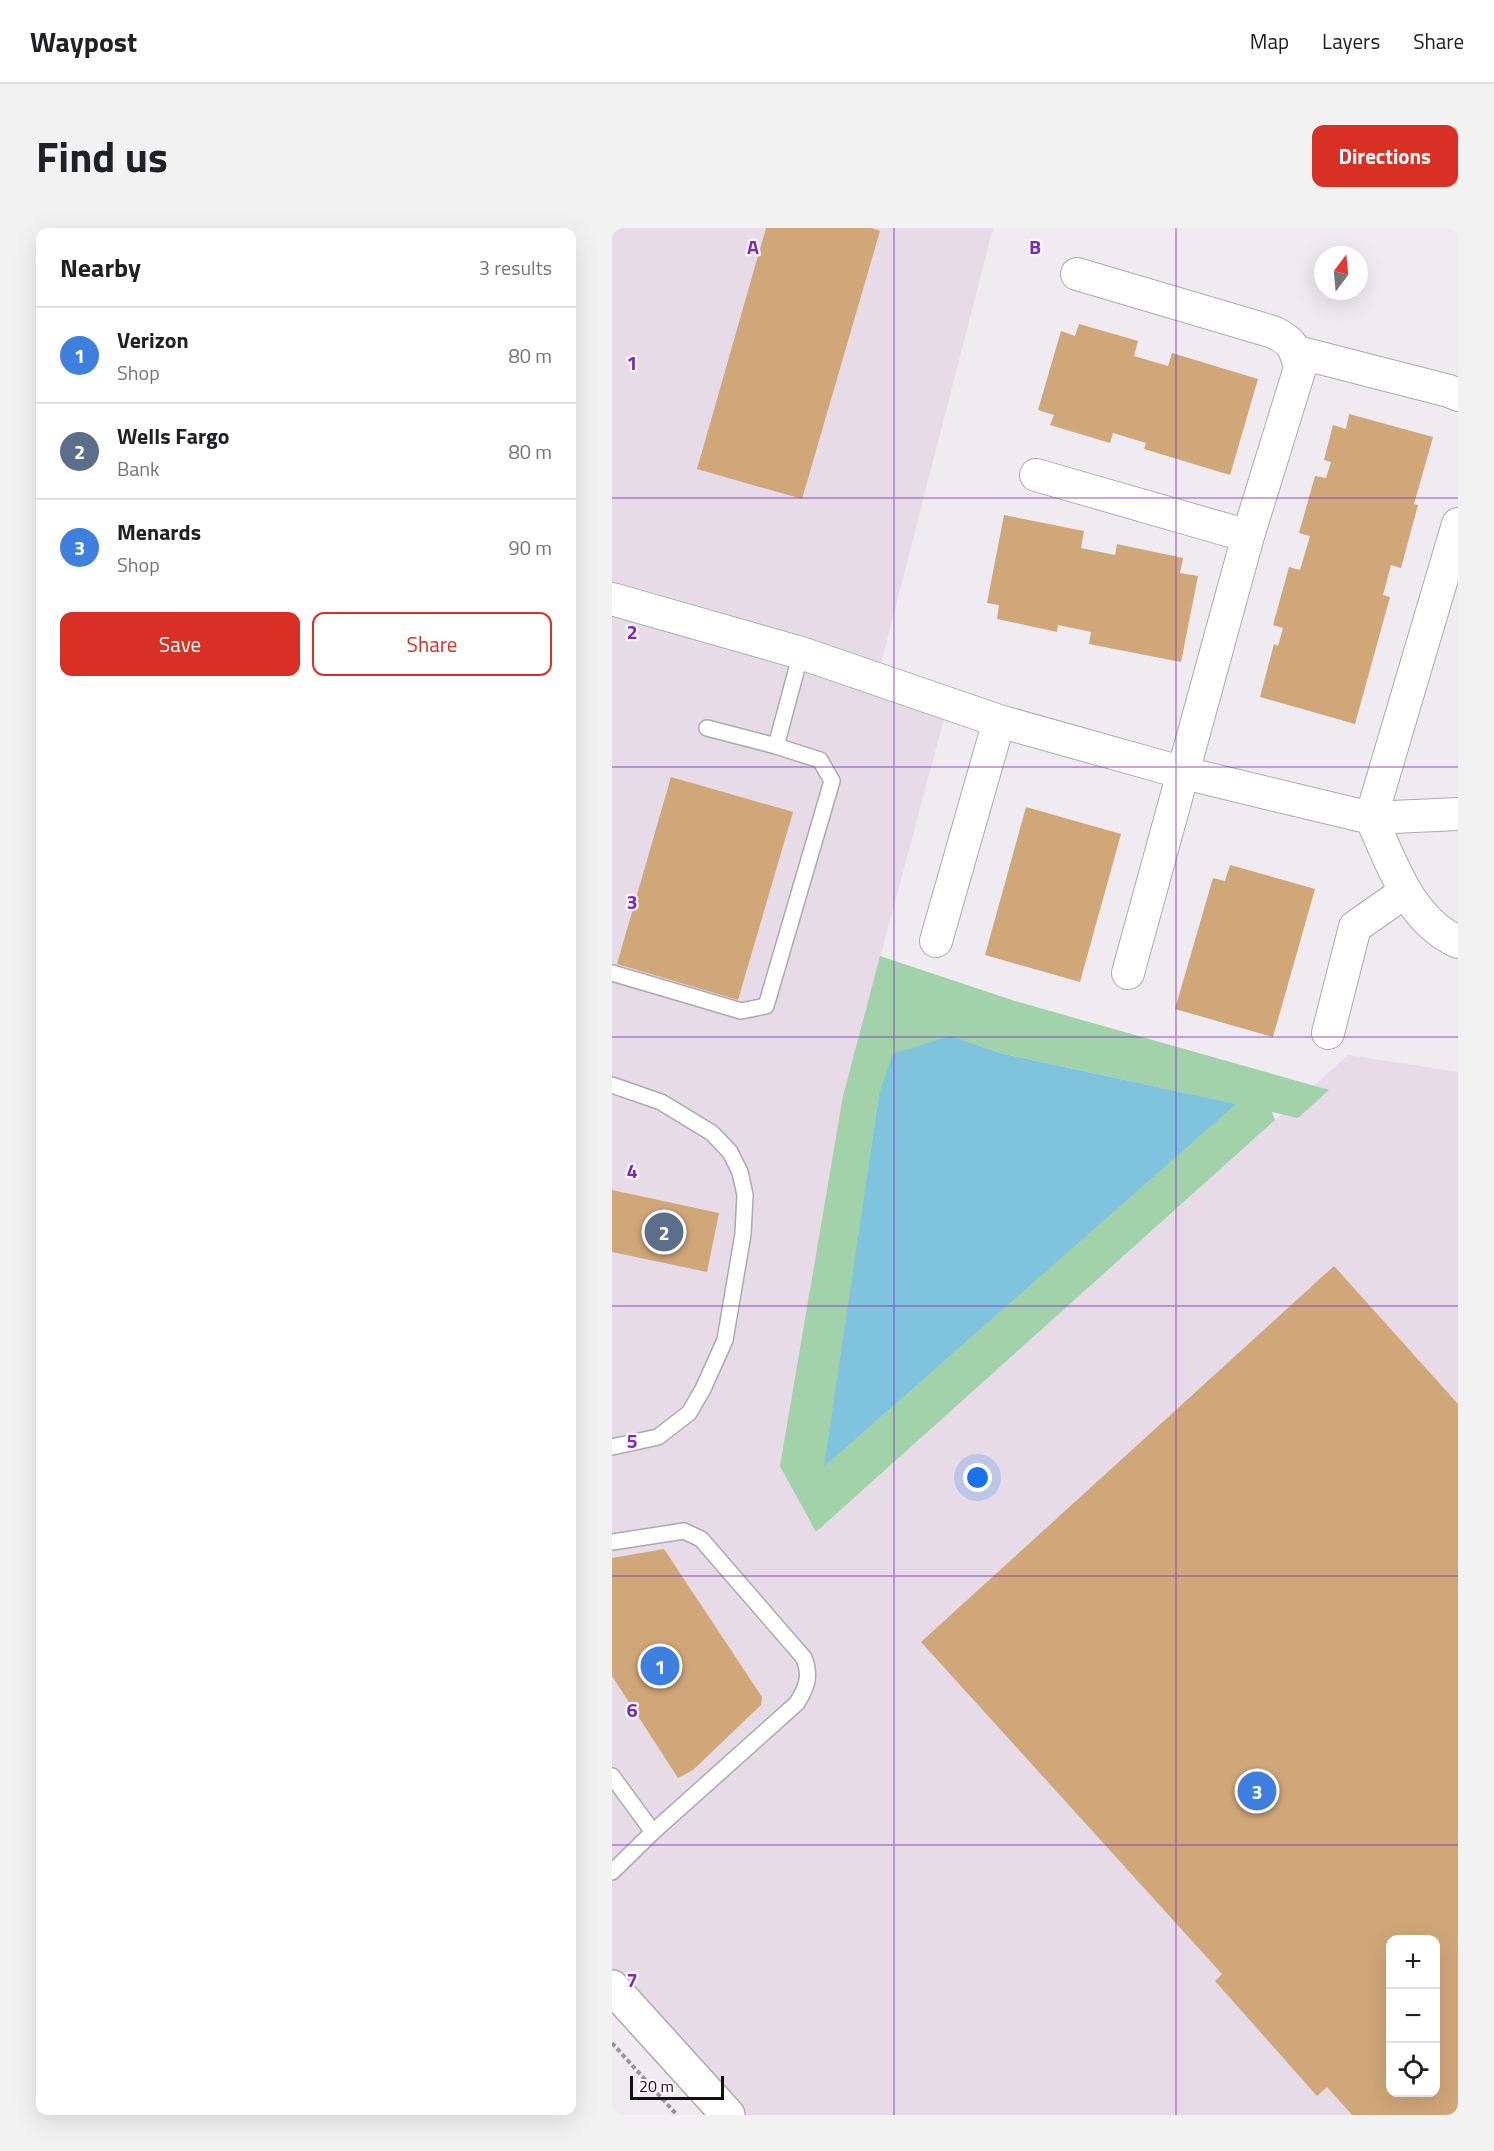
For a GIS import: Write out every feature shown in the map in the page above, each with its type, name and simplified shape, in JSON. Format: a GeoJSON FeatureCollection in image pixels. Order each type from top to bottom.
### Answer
{"type":"FeatureCollection","features":[{"type":"Feature","properties":{"kind":"street"},"geometry":{"type":"LineString","coordinates":[[1077,274],[1273,332],[1287,339],[1297,352],[1300,368],[1248,536],[1128,972]]}},
{"type":"Feature","properties":{"kind":"street"},"geometry":{"type":"LineString","coordinates":[[1297,352],[1458,395]]}},
{"type":"Feature","properties":{"kind":"street"},"geometry":{"type":"LineString","coordinates":[[1036,475],[1248,536]]}},
{"type":"Feature","properties":{"kind":"street"},"geometry":{"type":"LineString","coordinates":[[1458,524],[1371,818],[1405,892],[1417,910],[1438,930],[1458,942]]}},
{"type":"Feature","properties":{"kind":"street"},"geometry":{"type":"LineString","coordinates":[[612,599],[801,653],[999,721],[1184,773],[1371,818],[1458,814]]}},
{"type":"Feature","properties":{"kind":"street"},"geometry":{"type":"LineString","coordinates":[[936,940],[999,721]]}},
{"type":"Feature","properties":{"kind":"street"},"geometry":{"type":"LineString","coordinates":[[1328,1033],[1355,927],[1405,892]]}},
{"type":"Feature","properties":{"kind":"street"},"geometry":{"type":"LineString","coordinates":[[612,1987],[728,2115]]}},
{"type":"Feature","properties":{"kind":"lane"},"geometry":{"type":"LineString","coordinates":[[776,746],[801,653]]}},
{"type":"Feature","properties":{"kind":"lane"},"geometry":{"type":"LineString","coordinates":[[612,972],[741,1011],[766,1006],[832,781],[820,759],[707,728]]}},
{"type":"Feature","properties":{"kind":"lane"},"geometry":{"type":"LineString","coordinates":[[612,1085],[662,1102],[712,1133],[730,1152],[740,1172],[745,1195],[743,1234],[725,1340],[703,1389],[689,1413],[658,1437],[612,1447]]}},
{"type":"Feature","properties":{"kind":"lane"},"geometry":{"type":"LineString","coordinates":[[612,1542],[684,1531],[701,1539],[804,1658],[808,1679],[805,1690],[797,1703],[653,1832],[612,1872]]}},
{"type":"Feature","properties":{"kind":"lane"},"geometry":{"type":"LineString","coordinates":[[612,1776],[653,1832]]}},
{"type":"Feature","properties":{"kind":"path"},"geometry":{"type":"LineString","coordinates":[[612,2043],[677,2115]]}},
{"type":"Feature","properties":{"kind":"shaded area"},"geometry":{"type":"Polygon","coordinates":[[[612,228],[993,228],[877,679],[948,704],[843,1096],[816,1532],[1348,1055],[1458,1072],[1458,2115],[728,2115],[612,1987],[612,228]]]}},
{"type":"Feature","properties":{"kind":"green space"},"geometry":{"type":"Polygon","coordinates":[[[880,956],[1015,1001],[1329,1090],[1298,1118],[1272,1112],[1275,1120],[816,1532],[780,1466],[843,1096],[880,956]],[[950,1037],[879,1094],[825,1466],[1235,1104],[1000,1053],[950,1037]]]}},
{"type":"Feature","properties":{"kind":"water"},"geometry":{"type":"Polygon","coordinates":[[[950,1036],[1000,1053],[1236,1104],[824,1467],[879,1094],[893,1054],[950,1036]]]}},
{"type":"Feature","properties":{"kind":"building"},"geometry":{"type":"Polygon","coordinates":[[[766,228],[871,228],[880,231],[802,499],[697,469],[766,228]]]}},
{"type":"Feature","properties":{"kind":"building"},"geometry":{"type":"Polygon","coordinates":[[[1079,324],[1138,341],[1134,356],[1168,366],[1172,353],[1258,379],[1230,475],[1144,449],[1146,443],[1113,433],[1110,443],[1050,425],[1054,415],[1038,410],[1061,331],[1075,336],[1079,324]]]}},
{"type":"Feature","properties":{"kind":"building"},"geometry":{"type":"Polygon","coordinates":[[[1349,414],[1433,437],[1414,504],[1418,505],[1401,568],[1391,565],[1383,595],[1390,597],[1355,724],[1260,697],[1274,644],[1278,646],[1283,628],[1273,625],[1289,567],[1300,570],[1310,536],[1299,533],[1315,476],[1326,478],[1331,462],[1324,460],[1333,425],[1346,429],[1349,414]]]}},
{"type":"Feature","properties":{"kind":"building"},"geometry":{"type":"Polygon","coordinates":[[[1004,515],[1084,531],[1081,548],[1115,555],[1117,544],[1183,558],[1180,573],[1198,576],[1181,662],[1089,644],[1091,632],[1058,625],[1057,632],[997,619],[999,605],[987,603],[1004,515]]]}},
{"type":"Feature","properties":{"kind":"building"},"geometry":{"type":"Polygon","coordinates":[[[671,777],[793,812],[738,1000],[617,964],[671,777]]]}},
{"type":"Feature","properties":{"kind":"building"},"geometry":{"type":"Polygon","coordinates":[[[1026,807],[1121,834],[1080,982],[985,955],[1026,807]]]}},
{"type":"Feature","properties":{"kind":"building"},"geometry":{"type":"Polygon","coordinates":[[[1230,865],[1315,889],[1273,1037],[1175,1009],[1213,878],[1225,881],[1230,865]]]}},
{"type":"Feature","properties":{"kind":"building"},"geometry":{"type":"Polygon","coordinates":[[[612,1190],[719,1213],[707,1272],[612,1252],[612,1190]]]}},
{"type":"Feature","properties":{"kind":"building"},"geometry":{"type":"Polygon","coordinates":[[[1334,1266],[1458,1404],[1458,2115],[1352,2115],[1327,2087],[1317,2096],[1215,1981],[1222,1974],[921,1642],[1334,1266]]]}},
{"type":"Feature","properties":{"kind":"building"},"geometry":{"type":"Polygon","coordinates":[[[664,1549],[762,1697],[761,1705],[693,1770],[678,1778],[612,1676],[612,1558],[664,1549]]]}},
{"type":"Feature","properties":{"kind":"place","name":"Wells Fargo"},"geometry":{"type":"Point","coordinates":[664,1232]}},
{"type":"Feature","properties":{"kind":"place","name":"Verizon"},"geometry":{"type":"Point","coordinates":[660,1666]}},
{"type":"Feature","properties":{"kind":"place","name":"Menards"},"geometry":{"type":"Point","coordinates":[1257,1791]}}]}
